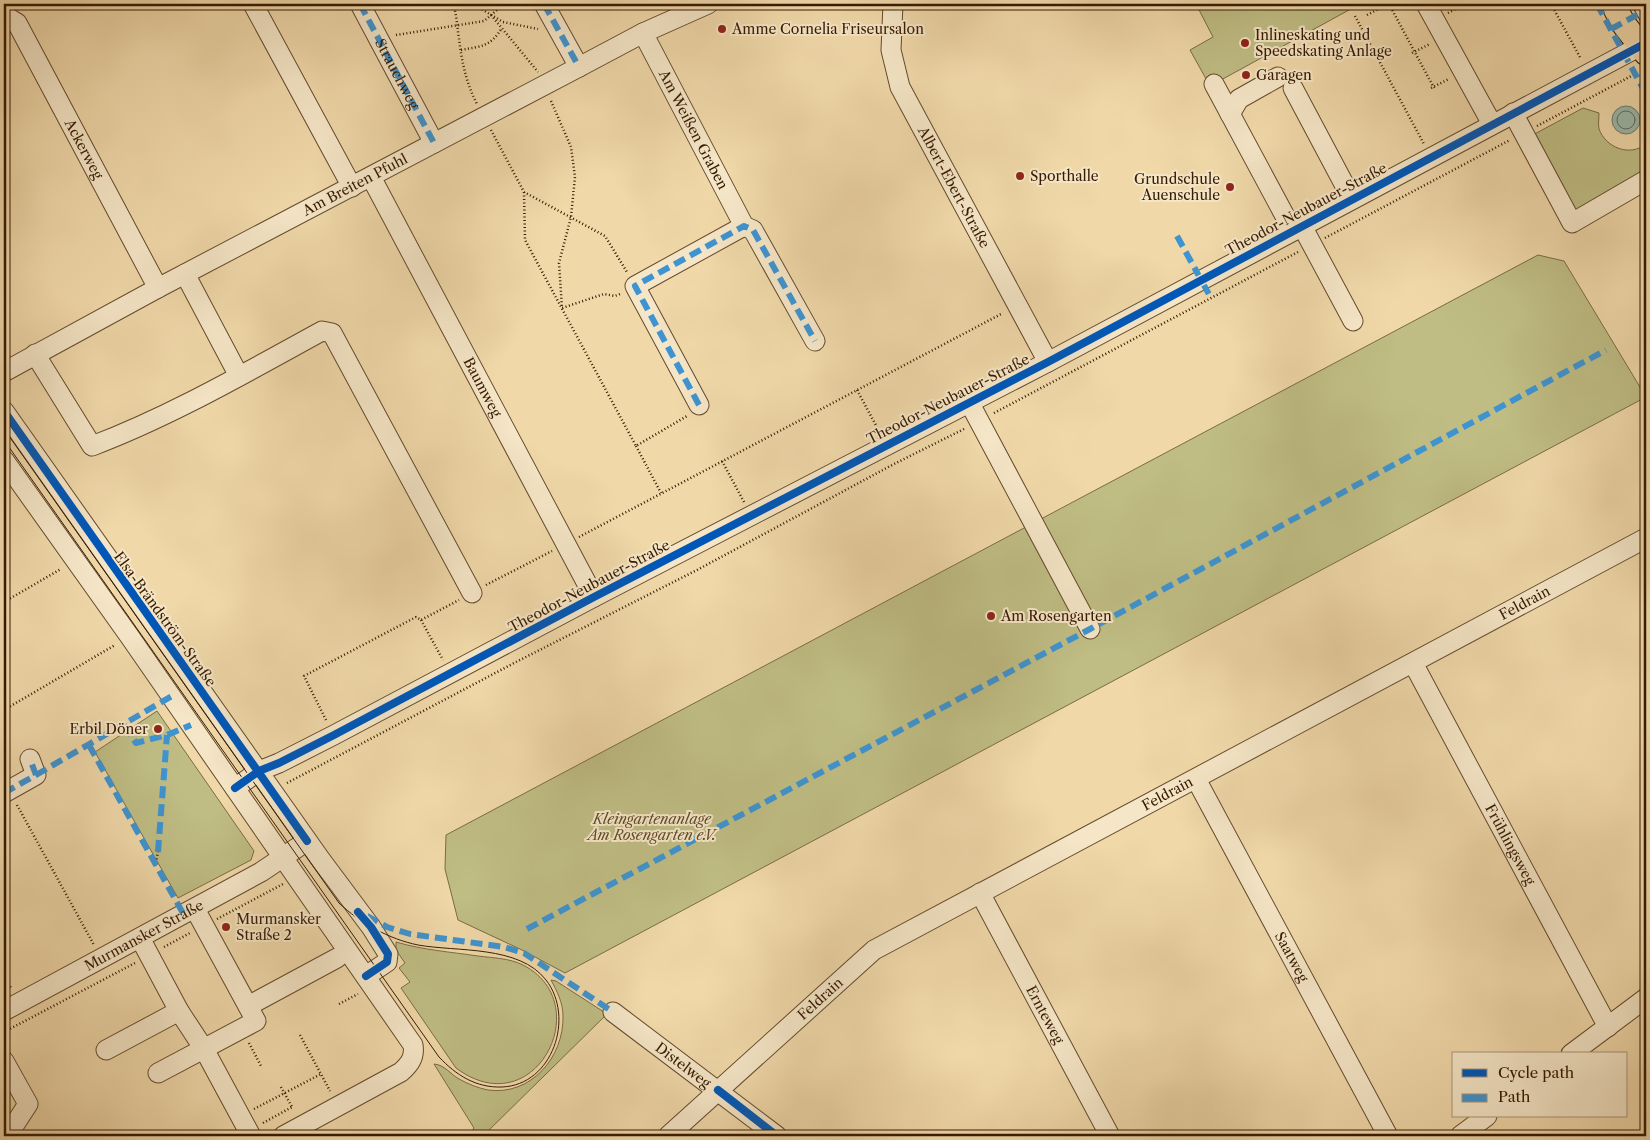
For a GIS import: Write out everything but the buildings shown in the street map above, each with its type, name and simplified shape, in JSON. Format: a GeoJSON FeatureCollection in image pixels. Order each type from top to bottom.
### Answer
{"type":"FeatureCollection","features":[{"type":"Feature","properties":{"kind":"main road"},"geometry":{"type":"LineString","coordinates":[[1613,4],[1642,54]]}},
{"type":"Feature","properties":{"kind":"street"},"geometry":{"type":"LineString","coordinates":[[253,4],[352,187]]}},
{"type":"Feature","properties":{"kind":"street","name":"Strauchweg"},"geometry":{"type":"LineString","coordinates":[[360,4],[434,143]]}},
{"type":"Feature","properties":{"kind":"street"},"geometry":{"type":"LineString","coordinates":[[544,4],[578,67]]}},
{"type":"Feature","properties":{"kind":"street","name":"Am Breiten Pfuhl"},"geometry":{"type":"LineString","coordinates":[[4,372],[158,288],[643,33],[708,4]]}},
{"type":"Feature","properties":{"kind":"street","name":"Albert-Ebert-Straße"},"geometry":{"type":"LineString","coordinates":[[893,4],[891,50],[900,86],[1048,362]]}},
{"type":"Feature","properties":{"kind":"street"},"geometry":{"type":"LineString","coordinates":[[1426,4],[1492,124]]}},
{"type":"Feature","properties":{"kind":"street","name":"Ackerweg"},"geometry":{"type":"LineString","coordinates":[[4,15],[16,23],[158,288]]}},
{"type":"Feature","properties":{"kind":"street","name":"Am Weißen Graben"},"geometry":{"type":"LineString","coordinates":[[643,33],[744,226],[753,230],[815,341]]}},
{"type":"Feature","properties":{"kind":"street","name":"Theodor-Neubauer-Straße"},"geometry":{"type":"LineString","coordinates":[[235,788],[259,771],[334,735],[594,597],[1048,362],[1513,112],[1588,73],[1642,54]]}},
{"type":"Feature","properties":{"kind":"street"},"geometry":{"type":"LineString","coordinates":[[1230,114],[1239,99],[1285,83],[1352,199]]}},
{"type":"Feature","properties":{"kind":"street"},"geometry":{"type":"LineString","coordinates":[[1214,84],[1297,228],[1312,245],[1353,321]]}},
{"type":"Feature","properties":{"kind":"street"},"geometry":{"type":"LineString","coordinates":[[1513,112],[1572,222],[1646,180]]}},
{"type":"Feature","properties":{"kind":"street","name":"Baumweg"},"geometry":{"type":"LineString","coordinates":[[371,177],[594,597]]}},
{"type":"Feature","properties":{"kind":"street"},"geometry":{"type":"LineString","coordinates":[[699,405],[635,286],[744,226]]}},
{"type":"Feature","properties":{"kind":"street"},"geometry":{"type":"LineString","coordinates":[[185,274],[239,376]]}},
{"type":"Feature","properties":{"kind":"street"},"geometry":{"type":"LineString","coordinates":[[35,354],[92,446],[127,433],[322,331],[332,333],[472,593]]}},
{"type":"Feature","properties":{"kind":"street"},"geometry":{"type":"LineString","coordinates":[[969,402],[1090,629]]}},
{"type":"Feature","properties":{"kind":"street","name":"Elsa-Brändström-Straße"},"geometry":{"type":"LineString","coordinates":[[4,411],[307,841],[371,927],[388,954],[387,962],[364,984]]}},
{"type":"Feature","properties":{"kind":"street"},"geometry":{"type":"LineString","coordinates":[[4,460],[297,877],[364,984],[413,1045],[413,1057],[401,1072],[283,1136]]}},
{"type":"Feature","properties":{"kind":"street","name":"Feldrain"},"geometry":{"type":"LineString","coordinates":[[668,1136],[874,950],[1646,538]]}},
{"type":"Feature","properties":{"kind":"street","name":"Frühlingsweg"},"geometry":{"type":"LineString","coordinates":[[1414,663],[1608,1027]]}},
{"type":"Feature","properties":{"kind":"street"},"geometry":{"type":"LineString","coordinates":[[6,792],[36,775],[30,759]]}},
{"type":"Feature","properties":{"kind":"street","name":"Saatweg"},"geometry":{"type":"LineString","coordinates":[[1196,779],[1388,1136]]}},
{"type":"Feature","properties":{"kind":"street"},"geometry":{"type":"LineString","coordinates":[[283,858],[307,841]]}},
{"type":"Feature","properties":{"kind":"street","name":"Murmansker Straße"},"geometry":{"type":"LineString","coordinates":[[4,1011],[140,938],[200,918],[261,872],[283,858]]}},
{"type":"Feature","properties":{"kind":"street","name":"Ernteweg"},"geometry":{"type":"LineString","coordinates":[[980,894],[1110,1136]]}},
{"type":"Feature","properties":{"kind":"street"},"geometry":{"type":"LineString","coordinates":[[200,918],[249,1018]]}},
{"type":"Feature","properties":{"kind":"street"},"geometry":{"type":"LineString","coordinates":[[140,938],[179,1011],[204,1048],[246,1128]]}},
{"type":"Feature","properties":{"kind":"street"},"geometry":{"type":"LineString","coordinates":[[158,1073],[204,1048],[338,958]]}},
{"type":"Feature","properties":{"kind":"street"},"geometry":{"type":"LineString","coordinates":[[1574,1052],[1646,998]]}},
{"type":"Feature","properties":{"kind":"street"},"geometry":{"type":"LineString","coordinates":[[106,1050],[179,1011]]}},
{"type":"Feature","properties":{"kind":"street","name":"Distelweg"},"geometry":{"type":"LineString","coordinates":[[613,1012],[777,1136]]}},
{"type":"Feature","properties":{"kind":"street"},"geometry":{"type":"LineString","coordinates":[[4,1061],[28,1104],[15,1124],[4,1126]]}},
{"type":"Feature","properties":{"kind":"street"},"geometry":{"type":"LineString","coordinates":[[1460,1136],[1484,1118]]}},
{"type":"Feature","properties":{"kind":"path"},"geometry":{"type":"LineString","coordinates":[[452,4],[468,87],[524,192],[525,240],[661,493]]}},
{"type":"Feature","properties":{"kind":"path"},"geometry":{"type":"LineString","coordinates":[[473,4],[503,22],[559,32]]}},
{"type":"Feature","properties":{"kind":"path"},"geometry":{"type":"LineString","coordinates":[[379,38],[484,21],[504,4]]}},
{"type":"Feature","properties":{"kind":"path"},"geometry":{"type":"LineString","coordinates":[[1367,15],[1389,4],[1434,88]]}},
{"type":"Feature","properties":{"kind":"path"},"geometry":{"type":"LineString","coordinates":[[1550,4],[1600,93]]}},
{"type":"Feature","properties":{"kind":"path"},"geometry":{"type":"LineString","coordinates":[[1443,16],[1461,6]]}},
{"type":"Feature","properties":{"kind":"path"},"geometry":{"type":"LineString","coordinates":[[491,15],[547,84],[549,95],[571,147],[576,176],[571,217],[559,263],[562,308]]}},
{"type":"Feature","properties":{"kind":"path"},"geometry":{"type":"LineString","coordinates":[[1355,16],[1424,145]]}},
{"type":"Feature","properties":{"kind":"path"},"geometry":{"type":"LineString","coordinates":[[460,50],[490,43],[502,28]]}},
{"type":"Feature","properties":{"kind":"path"},"geometry":{"type":"LineString","coordinates":[[273,792],[1600,93],[1642,54]]}},
{"type":"Feature","properties":{"kind":"path"},"geometry":{"type":"LineString","coordinates":[[524,192],[605,236],[635,286],[615,296],[604,294],[562,308]]}},
{"type":"Feature","properties":{"kind":"path"},"geometry":{"type":"LineString","coordinates":[[421,620],[1018,306]]}},
{"type":"Feature","properties":{"kind":"path"},"geometry":{"type":"LineString","coordinates":[[857,390],[894,464]]}},
{"type":"Feature","properties":{"kind":"path"},"geometry":{"type":"LineString","coordinates":[[636,446],[690,414],[699,405]]}},
{"type":"Feature","properties":{"kind":"path"},"geometry":{"type":"LineString","coordinates":[[722,461],[745,503]]}},
{"type":"Feature","properties":{"kind":"path"},"geometry":{"type":"LineString","coordinates":[[4,602],[75,560]]}},
{"type":"Feature","properties":{"kind":"path"},"geometry":{"type":"LineString","coordinates":[[334,735],[304,676],[416,617],[421,620],[450,673]]}},
{"type":"Feature","properties":{"kind":"path"},"geometry":{"type":"LineString","coordinates":[[4,710],[130,637]]}},
{"type":"Feature","properties":{"kind":"path"},"geometry":{"type":"LineString","coordinates":[[6,792],[101,958]]}},
{"type":"Feature","properties":{"kind":"path"},"geometry":{"type":"LineString","coordinates":[[155,866],[158,852]]}},
{"type":"Feature","properties":{"kind":"path"},"geometry":{"type":"LineString","coordinates":[[4,1032],[149,955],[200,918],[297,877]]}},
{"type":"Feature","properties":{"kind":"path"},"geometry":{"type":"LineString","coordinates":[[339,1004],[364,984]]}},
{"type":"Feature","properties":{"kind":"path"},"geometry":{"type":"LineString","coordinates":[[249,1018],[261,1066]]}},
{"type":"Feature","properties":{"kind":"path"},"geometry":{"type":"LineString","coordinates":[[300,1035],[338,1106]]}},
{"type":"Feature","properties":{"kind":"path"},"geometry":{"type":"LineString","coordinates":[[246,1128],[284,1093],[321,1074]]}},
{"type":"Feature","properties":{"kind":"path"},"geometry":{"type":"LineString","coordinates":[[281,1087],[302,1126]]}},
{"type":"Feature","properties":{"kind":"path"},"geometry":{"type":"LineString","coordinates":[[246,1128],[292,1107]]}},
{"type":"Feature","properties":{"kind":"green space","name":"Inlineskating und Speedskating Anlage"},"geometry":{"type":"Polygon","coordinates":[[[1196,4],[1360,4],[1210,86],[1190,50],[1213,37],[1196,4]]]}},
{"type":"Feature","properties":{"kind":"green space"},"geometry":{"type":"Polygon","coordinates":[[[1583,108],[1599,113],[1599,129],[1602,136],[1613,146],[1633,150],[1646,144],[1646,176],[1573,216],[1529,137],[1583,108]]]}},
{"type":"Feature","properties":{"kind":"green space","name":"Kleingartenanlage Am Rosengarten e.V."},"geometry":{"type":"Polygon","coordinates":[[[1538,255],[1564,261],[1646,397],[565,973],[522,950],[458,920],[445,869],[446,835],[1538,255]]]}},
{"type":"Feature","properties":{"kind":"green space"},"geometry":{"type":"Polygon","coordinates":[[[157,711],[254,851],[251,860],[178,898],[95,752],[157,711]]]}},
{"type":"Feature","properties":{"kind":"green space"},"geometry":{"type":"Polygon","coordinates":[[[396,942],[427,949],[518,963],[545,983],[555,1005],[556,1030],[547,1053],[532,1071],[510,1082],[485,1082],[456,1068],[401,988],[410,982],[399,968],[405,963],[396,950],[396,942]]]}},
{"type":"Feature","properties":{"kind":"green space"},"geometry":{"type":"Polygon","coordinates":[[[551,980],[556,981],[607,1014],[483,1136],[469,1136],[474,1128],[434,1064],[441,1066],[466,1083],[488,1090],[504,1090],[518,1087],[531,1080],[542,1071],[551,1059],[558,1046],[562,1031],[562,1006],[551,980]]]}},
{"type":"Feature","properties":{"kind":"water"},"geometry":{"type":"Polygon","coordinates":[[[1626,106],[1636,110],[1640,120],[1636,130],[1626,134],[1616,130],[1612,120],[1616,110],[1626,106]]]}},
{"type":"Feature","properties":{"kind":"tram line"},"geometry":{"type":"LineString","coordinates":[[1631,4],[1646,31]]}},
{"type":"Feature","properties":{"kind":"tram line"},"geometry":{"type":"LineString","coordinates":[[4,429],[339,903],[366,923],[396,939],[418,945],[504,955],[534,969],[546,980],[555,995],[559,1012],[558,1030],[554,1047],[546,1062],[534,1075],[520,1083],[493,1087],[467,1079],[439,1057],[4,440]]}},
{"type":"Feature","properties":{"kind":"marked path"},"geometry":{"type":"LineString","coordinates":[[360,4],[434,143]]}},
{"type":"Feature","properties":{"kind":"marked path"},"geometry":{"type":"LineString","coordinates":[[544,4],[579,67]]}},
{"type":"Feature","properties":{"kind":"marked path"},"geometry":{"type":"LineString","coordinates":[[1597,4],[1646,94]]}},
{"type":"Feature","properties":{"kind":"marked path"},"geometry":{"type":"LineString","coordinates":[[1611,29],[1646,10]]}},
{"type":"Feature","properties":{"kind":"marked path"},"geometry":{"type":"LineString","coordinates":[[699,405],[635,286],[744,226],[753,230],[815,341]]}},
{"type":"Feature","properties":{"kind":"marked path"},"geometry":{"type":"LineString","coordinates":[[1177,236],[1211,298]]}},
{"type":"Feature","properties":{"kind":"marked path"},"geometry":{"type":"LineString","coordinates":[[527,929],[1090,629],[1606,350]]}},
{"type":"Feature","properties":{"kind":"marked path"},"geometry":{"type":"LineString","coordinates":[[36,775],[172,696]]}},
{"type":"Feature","properties":{"kind":"marked path"},"geometry":{"type":"LineString","coordinates":[[124,725],[136,743],[167,735],[191,725]]}},
{"type":"Feature","properties":{"kind":"marked path"},"geometry":{"type":"LineString","coordinates":[[158,852],[167,735]]}},
{"type":"Feature","properties":{"kind":"marked path"},"geometry":{"type":"LineString","coordinates":[[89,745],[184,915]]}},
{"type":"Feature","properties":{"kind":"marked path"},"geometry":{"type":"LineString","coordinates":[[4,793],[36,775],[30,759]]}},
{"type":"Feature","properties":{"kind":"marked path"},"geometry":{"type":"LineString","coordinates":[[367,916],[387,927],[410,934],[504,947],[524,953],[613,1012]]}},
{"type":"Feature","properties":{"kind":"cycle path"},"geometry":{"type":"LineString","coordinates":[[235,788],[259,771],[334,735],[594,597],[1048,362],[1646,43]]}},
{"type":"Feature","properties":{"kind":"cycle path"},"geometry":{"type":"LineString","coordinates":[[4,411],[307,841]]}},
{"type":"Feature","properties":{"kind":"cycle path"},"geometry":{"type":"LineString","coordinates":[[358,912],[371,927],[388,954],[387,962],[366,976]]}},
{"type":"Feature","properties":{"kind":"cycle path"},"geometry":{"type":"LineString","coordinates":[[718,1090],[777,1136]]}},
{"type":"Feature","properties":{"kind":"place","name":"Amme Cornelia Friseursalon"},"geometry":{"type":"Point","coordinates":[722,29]}},
{"type":"Feature","properties":{"kind":"place","name":"Inlineskating und Speedskating Anlage"},"geometry":{"type":"Point","coordinates":[1245,43]}},
{"type":"Feature","properties":{"kind":"place","name":"Garagen"},"geometry":{"type":"Point","coordinates":[1246,75]}},
{"type":"Feature","properties":{"kind":"place","name":"Sporthalle"},"geometry":{"type":"Point","coordinates":[1020,176]}},
{"type":"Feature","properties":{"kind":"place","name":"Grundschule Auenschule"},"geometry":{"type":"Point","coordinates":[1230,187]}},
{"type":"Feature","properties":{"kind":"place","name":"Am Rosengarten"},"geometry":{"type":"Point","coordinates":[991,616]}},
{"type":"Feature","properties":{"kind":"place","name":"Erbil Döner"},"geometry":{"type":"Point","coordinates":[158,729]}},
{"type":"Feature","properties":{"kind":"place","name":"Murmansker Straße 2"},"geometry":{"type":"Point","coordinates":[226,927]}}]}
